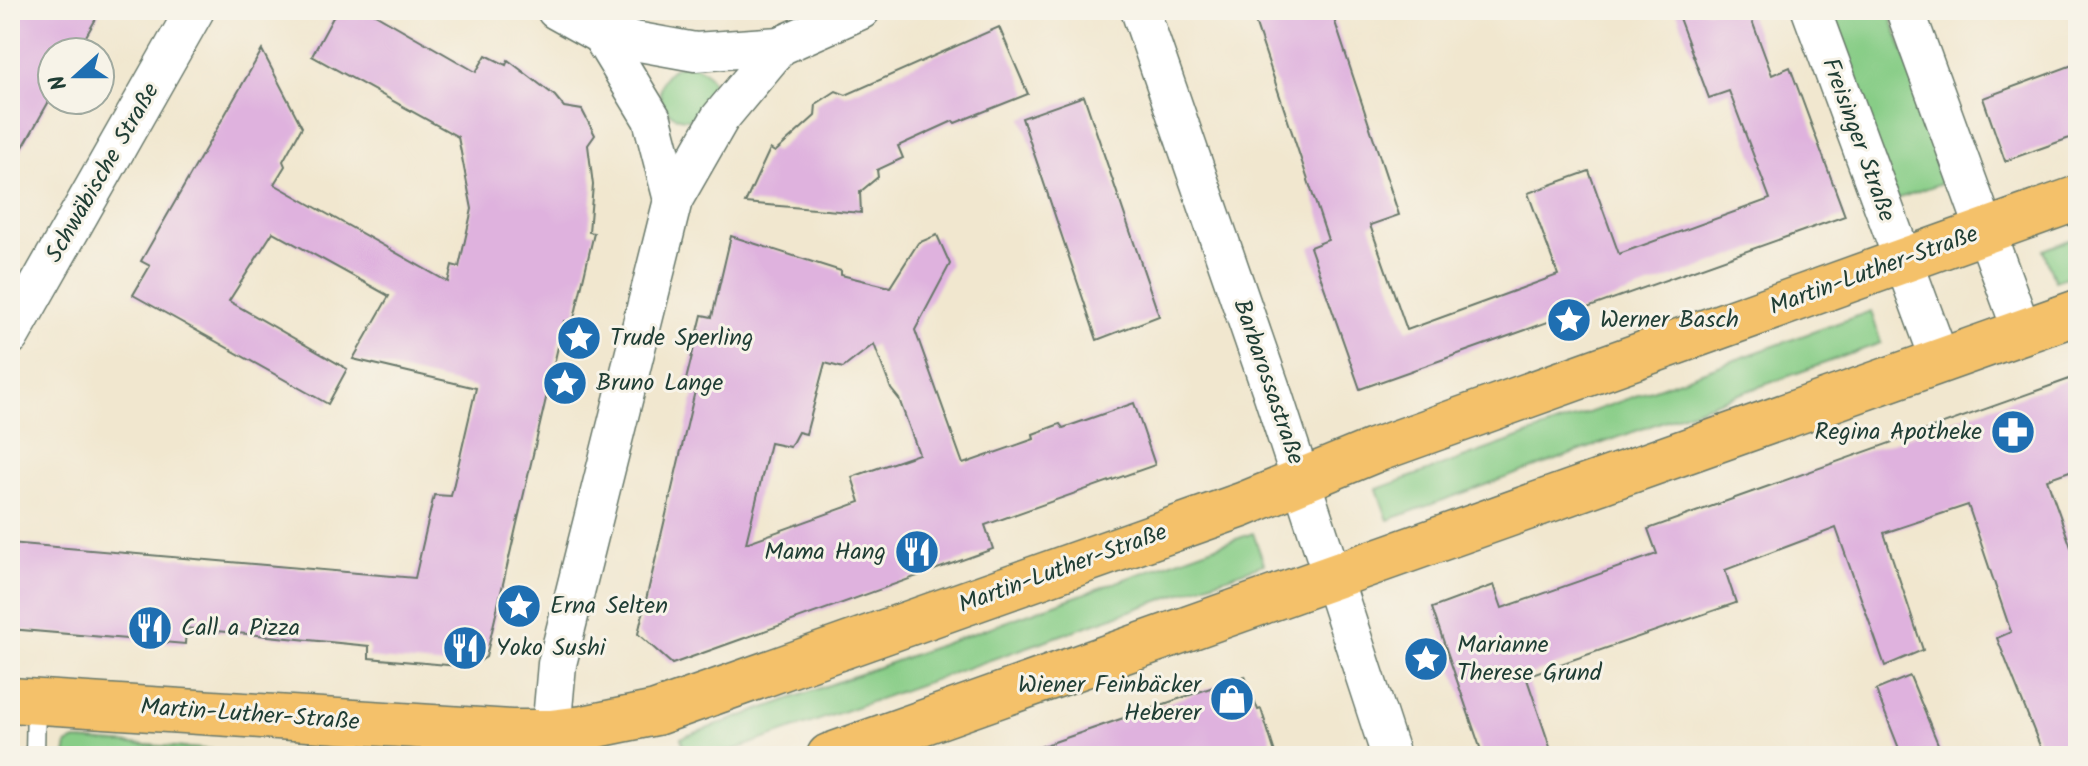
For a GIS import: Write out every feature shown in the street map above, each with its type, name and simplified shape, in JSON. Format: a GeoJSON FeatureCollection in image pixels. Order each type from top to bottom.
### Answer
{"type":"FeatureCollection","features":[{"type":"Feature","properties":{"kind":"main road","name":"Martin-Luther-Straße"},"geometry":{"type":"LineString","coordinates":[[23,700],[469,731],[551,732],[616,723],[656,713],[1227,511],[1373,451],[2078,198]]}},
{"type":"Feature","properties":{"kind":"main road"},"geometry":{"type":"LineString","coordinates":[[829,756],[2078,312]]}},
{"type":"Feature","properties":{"kind":"street","name":"Schwäbische Straße"},"geometry":{"type":"LineString","coordinates":[[10,336],[195,10]]}},
{"type":"Feature","properties":{"kind":"street"},"geometry":{"type":"LineString","coordinates":[[556,10],[601,35],[695,52],[780,46],[861,10]]}},
{"type":"Feature","properties":{"kind":"street","name":"Barbarossastraße"},"geometry":{"type":"LineString","coordinates":[[1140,10],[1334,578],[1391,756]]}},
{"type":"Feature","properties":{"kind":"street","name":"Freisinger Straße"},"geometry":{"type":"LineString","coordinates":[[1811,10],[1940,360]]}},
{"type":"Feature","properties":{"kind":"street"},"geometry":{"type":"LineString","coordinates":[[1905,10],[2022,331]]}},
{"type":"Feature","properties":{"kind":"street"},"geometry":{"type":"LineString","coordinates":[[601,35],[652,119],[673,200]]}},
{"type":"Feature","properties":{"kind":"street"},"geometry":{"type":"LineString","coordinates":[[551,732],[557,664],[673,200],[720,118],[780,46]]}},
{"type":"Feature","properties":{"kind":"lane"},"geometry":{"type":"LineString","coordinates":[[23,700],[35,756]]}},
{"type":"Feature","properties":{"kind":"green space"},"geometry":{"type":"Polygon","coordinates":[[[1828,10],[1888,10],[1950,180],[1897,199],[1828,10]]]}},
{"type":"Feature","properties":{"kind":"green space"},"geometry":{"type":"Polygon","coordinates":[[[687,65],[706,73],[714,92],[706,111],[687,119],[668,111],[660,92],[668,73],[687,65]]]}},
{"type":"Feature","properties":{"kind":"green space"},"geometry":{"type":"Polygon","coordinates":[[[2078,237],[2078,273],[2055,281],[2043,250],[2078,237]]]}},
{"type":"Feature","properties":{"kind":"green space"},"geometry":{"type":"Polygon","coordinates":[[[1871,311],[1881,343],[1388,520],[1377,489],[1871,311]]]}},
{"type":"Feature","properties":{"kind":"green space"},"geometry":{"type":"Polygon","coordinates":[[[1253,533],[1264,564],[722,754],[686,756],[681,738],[1253,533]]]}},
{"type":"Feature","properties":{"kind":"green space"},"geometry":{"type":"Polygon","coordinates":[[[76,740],[299,756],[65,756],[67,744],[76,740]]]}},
{"type":"Feature","properties":{"kind":"building"},"geometry":{"type":"Polygon","coordinates":[[[18,10],[101,10],[86,36],[36,36],[36,116],[41,116],[10,170],[10,25],[18,10]]]}},
{"type":"Feature","properties":{"kind":"building"},"geometry":{"type":"Polygon","coordinates":[[[337,10],[368,10],[476,72],[486,55],[506,65],[508,60],[555,96],[564,107],[582,110],[595,135],[588,145],[593,185],[589,232],[594,233],[573,323],[564,321],[486,657],[470,667],[369,658],[369,646],[186,628],[185,644],[10,629],[10,543],[415,578],[434,495],[451,496],[476,388],[353,359],[389,296],[273,232],[229,301],[347,369],[328,404],[133,295],[150,266],[141,261],[262,50],[302,127],[274,184],[448,282],[452,265],[459,267],[472,209],[458,137],[312,56],[337,10]]]}},
{"type":"Feature","properties":{"kind":"building"},"geometry":{"type":"Polygon","coordinates":[[[1251,10],[1331,10],[1399,215],[1370,225],[1407,330],[1558,275],[1528,193],[1589,171],[1619,254],[1770,199],[1729,91],[1709,98],[1676,10],[1748,10],[1772,75],[1790,67],[1845,216],[1360,389],[1310,247],[1328,240],[1251,10]]]}},
{"type":"Feature","properties":{"kind":"building"},"geometry":{"type":"Polygon","coordinates":[[[999,27],[1028,94],[955,123],[953,121],[898,146],[903,158],[877,170],[878,177],[860,192],[861,213],[745,203],[770,149],[775,152],[815,116],[816,104],[836,91],[846,95],[999,27]]]}},
{"type":"Feature","properties":{"kind":"building"},"geometry":{"type":"Polygon","coordinates":[[[2078,63],[2078,135],[2005,161],[1983,98],[2078,63]]]}},
{"type":"Feature","properties":{"kind":"building"},"geometry":{"type":"Polygon","coordinates":[[[1084,96],[1159,316],[1097,340],[1022,118],[1084,96]]]}},
{"type":"Feature","properties":{"kind":"building"},"geometry":{"type":"Polygon","coordinates":[[[937,235],[950,264],[915,330],[963,464],[1034,439],[1033,434],[1060,424],[1063,428],[1134,403],[1155,465],[985,525],[993,549],[672,664],[638,634],[695,391],[684,388],[702,315],[712,317],[731,236],[841,271],[841,275],[890,287],[918,243],[937,235]],[[874,344],[843,368],[825,363],[806,434],[798,432],[790,447],[770,443],[746,543],[860,502],[852,477],[919,454],[899,399],[891,389],[874,344]]]}},
{"type":"Feature","properties":{"kind":"building"},"geometry":{"type":"Polygon","coordinates":[[[2078,376],[2078,468],[2047,479],[2078,567],[2078,756],[2044,756],[1997,638],[2011,632],[1968,505],[1884,533],[1923,650],[1885,666],[1836,528],[1725,570],[1736,603],[1526,676],[1553,756],[1483,756],[1432,608],[1494,585],[1502,608],[1657,554],[1648,529],[2078,376]]]}},
{"type":"Feature","properties":{"kind":"building"},"geometry":{"type":"Polygon","coordinates":[[[1245,676],[1258,710],[1261,709],[1276,756],[1032,756],[1031,750],[1245,676]]]}},
{"type":"Feature","properties":{"kind":"building"},"geometry":{"type":"Polygon","coordinates":[[[1910,676],[1943,756],[1902,756],[1876,690],[1910,676]]]}},
{"type":"Feature","properties":{"kind":"place","name":"Werner Basch"},"geometry":{"type":"Point","coordinates":[1569,320]}},
{"type":"Feature","properties":{"kind":"place","name":"Trude Sperling"},"geometry":{"type":"Point","coordinates":[579,338]}},
{"type":"Feature","properties":{"kind":"place","name":"Bruno Lange"},"geometry":{"type":"Point","coordinates":[565,383]}},
{"type":"Feature","properties":{"kind":"place","name":"Regina Apotheke"},"geometry":{"type":"Point","coordinates":[2013,432]}},
{"type":"Feature","properties":{"kind":"place","name":"Mama Hang"},"geometry":{"type":"Point","coordinates":[917,552]}},
{"type":"Feature","properties":{"kind":"place","name":"Erna Selten"},"geometry":{"type":"Point","coordinates":[519,606]}},
{"type":"Feature","properties":{"kind":"place","name":"Call a Pizza"},"geometry":{"type":"Point","coordinates":[150,628]}},
{"type":"Feature","properties":{"kind":"place","name":"Yoko Sushi"},"geometry":{"type":"Point","coordinates":[465,648]}},
{"type":"Feature","properties":{"kind":"place","name":"Marianne Therese Grund"},"geometry":{"type":"Point","coordinates":[1426,659]}},
{"type":"Feature","properties":{"kind":"place","name":"Wiener Feinbäcker Heberer"},"geometry":{"type":"Point","coordinates":[1232,699]}}]}
